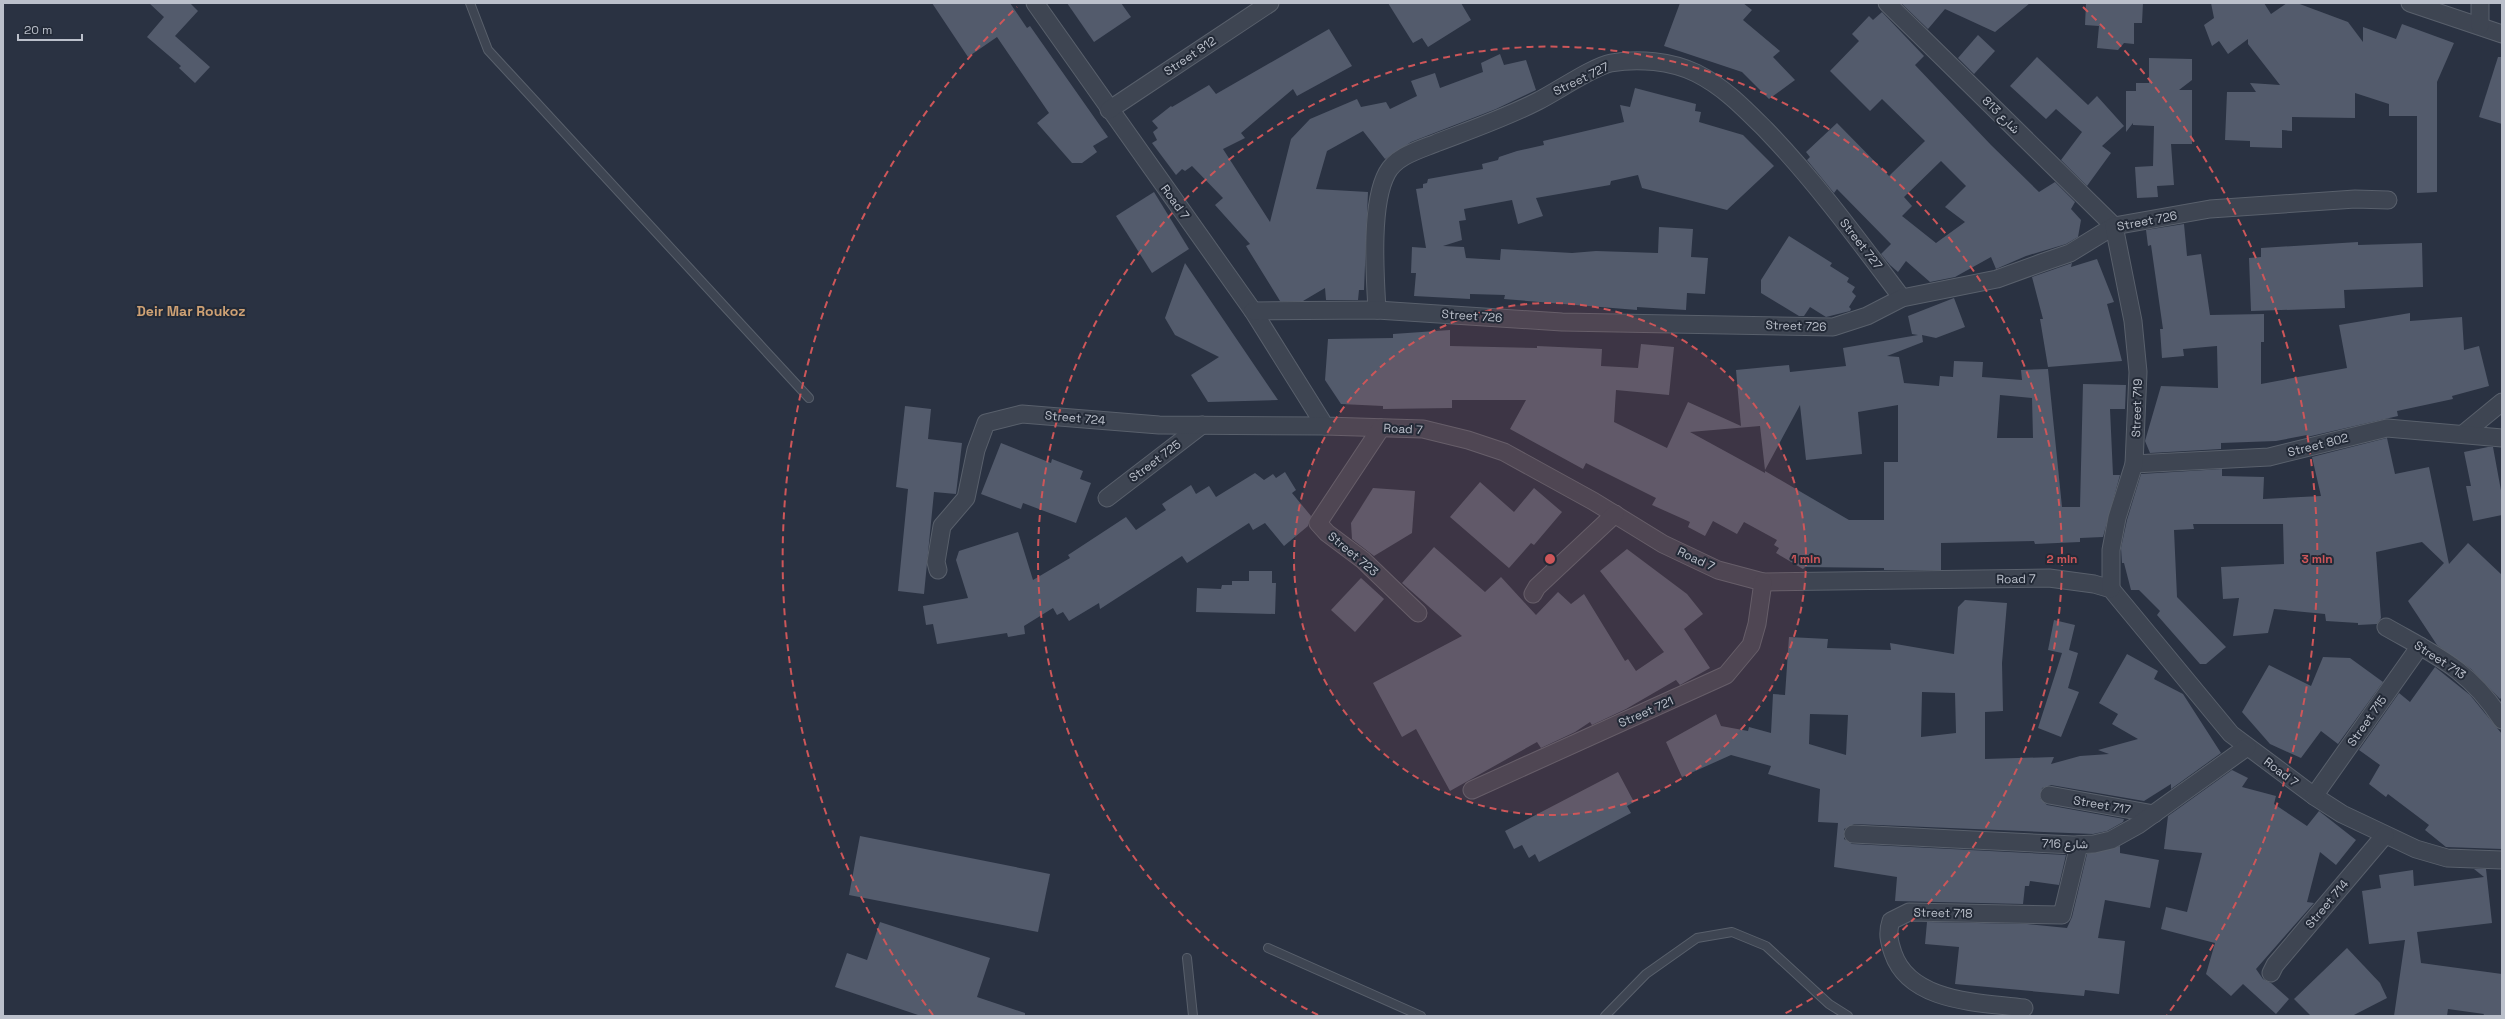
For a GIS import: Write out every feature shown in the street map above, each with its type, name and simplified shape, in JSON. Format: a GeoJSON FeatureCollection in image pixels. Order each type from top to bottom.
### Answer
{"type":"FeatureCollection","features":[{"type":"Feature","properties":{"kind":"street","name":"Road 7"},"geometry":{"type":"LineString","coordinates":[[1035,3],[1109,110],[1253,311],[1325,426],[1423,429],[1468,440],[1504,452],[1615,514],[1663,544],[1718,570],[1763,582],[2049,578],[2094,584],[2111,588],[2231,734],[2314,796],[2342,814],[2416,849],[2447,858],[2502,860]]}},
{"type":"Feature","properties":{"kind":"street","name":"Street 812"},"geometry":{"type":"LineString","coordinates":[[1109,110],[1270,3]]}},
{"type":"Feature","properties":{"kind":"street","name":"شارع 813"},"geometry":{"type":"LineString","coordinates":[[1887,3],[2114,226]]}},
{"type":"Feature","properties":{"kind":"street"},"geometry":{"type":"LineString","coordinates":[[2410,3],[2502,34]]}},
{"type":"Feature","properties":{"kind":"street"},"geometry":{"type":"LineString","coordinates":[[2480,3],[2480,26]]}},
{"type":"Feature","properties":{"kind":"street","name":"Street 727"},"geometry":{"type":"LineString","coordinates":[[1377,310],[1374,248],[1379,199],[1386,174],[1393,165],[1402,158],[1419,150],[1538,101],[1609,63],[1638,60],[1667,64],[1695,72],[1735,98],[1786,151],[1902,298]]}},
{"type":"Feature","properties":{"kind":"street","name":"Street 726"},"geometry":{"type":"LineString","coordinates":[[1253,311],[1377,310],[1562,322],[1833,327],[1867,316],[1902,298],[2004,276],[2070,253],[2114,226],[2210,209],[2355,199],[2388,200]]}},
{"type":"Feature","properties":{"kind":"street","name":"Street 719"},"geometry":{"type":"LineString","coordinates":[[2111,588],[2112,542],[2117,518],[2134,464],[2138,372],[2133,321],[2114,226]]}},
{"type":"Feature","properties":{"kind":"street"},"geometry":{"type":"LineString","coordinates":[[2463,434],[2502,402]]}},
{"type":"Feature","properties":{"kind":"street","name":"Street 724"},"geometry":{"type":"LineString","coordinates":[[938,570],[936,562],[942,526],[966,498],[976,450],[986,423],[1022,414],[1159,425],[1325,426]]}},
{"type":"Feature","properties":{"kind":"street","name":"Street 725"},"geometry":{"type":"LineString","coordinates":[[1107,498],[1202,425]]}},
{"type":"Feature","properties":{"kind":"street","name":"Street 723"},"geometry":{"type":"LineString","coordinates":[[1381,428],[1318,523],[1328,533],[1363,560],[1418,613]]}},
{"type":"Feature","properties":{"kind":"street","name":"Street 802"},"geometry":{"type":"LineString","coordinates":[[2134,464],[2269,457],[2387,428],[2502,438]]}},
{"type":"Feature","properties":{"kind":"street"},"geometry":{"type":"LineString","coordinates":[[1533,594],[1537,587],[1615,514]]}},
{"type":"Feature","properties":{"kind":"street","name":"Street 721"},"geometry":{"type":"LineString","coordinates":[[1472,790],[1726,676],[1751,645],[1757,624],[1763,582]]}},
{"type":"Feature","properties":{"kind":"street","name":"Street 713"},"geometry":{"type":"LineString","coordinates":[[2386,627],[2457,668],[2477,686],[2502,720]]}},
{"type":"Feature","properties":{"kind":"street","name":"Street 715"},"geometry":{"type":"LineString","coordinates":[[2314,796],[2420,646]]}},
{"type":"Feature","properties":{"kind":"street","name":"شارع 716"},"geometry":{"type":"LineString","coordinates":[[1853,834],[2079,845],[2094,844],[2111,840],[2138,825],[2247,747]]}},
{"type":"Feature","properties":{"kind":"street","name":"Street 717"},"geometry":{"type":"LineString","coordinates":[[2049,795],[2154,814]]}},
{"type":"Feature","properties":{"kind":"street","name":"Street 714"},"geometry":{"type":"LineString","coordinates":[[2271,973],[2275,965],[2385,835]]}},
{"type":"Feature","properties":{"kind":"street","name":"Street 718"},"geometry":{"type":"LineString","coordinates":[[2024,1008],[1948,998],[1910,980],[1898,967],[1887,932],[1891,921],[1908,912],[2062,915],[2079,845]]}},
{"type":"Feature","properties":{"kind":"lane"},"geometry":{"type":"LineString","coordinates":[[470,3],[488,50],[809,398]]}},
{"type":"Feature","properties":{"kind":"lane"},"geometry":{"type":"LineString","coordinates":[[1605,1016],[1646,974],[1697,938],[1732,932],[1766,946],[1829,1004],[1848,1016]]}},
{"type":"Feature","properties":{"kind":"lane"},"geometry":{"type":"LineString","coordinates":[[1268,948],[1421,1016]]}},
{"type":"Feature","properties":{"kind":"lane"},"geometry":{"type":"LineString","coordinates":[[1187,958],[1193,1016]]}},
{"type":"Feature","properties":{"kind":"building"},"geometry":{"type":"Polygon","coordinates":[[[149,3],[190,3],[198,11],[175,36],[210,67],[195,83],[179,68],[181,66],[147,37],[164,17],[149,3]]]}},
{"type":"Feature","properties":{"kind":"building"},"geometry":{"type":"Polygon","coordinates":[[[932,3],[1010,3],[1027,28],[1030,26],[1108,137],[1093,146],[1097,152],[1082,163],[1072,163],[1037,123],[1049,113],[997,37],[968,57],[932,3]]]}},
{"type":"Feature","properties":{"kind":"building"},"geometry":{"type":"Polygon","coordinates":[[[1067,3],[1121,3],[1131,17],[1094,42],[1067,3]]]}},
{"type":"Feature","properties":{"kind":"building"},"geometry":{"type":"Polygon","coordinates":[[[1388,3],[1461,3],[1471,20],[1428,47],[1422,38],[1413,43],[1388,3]]]}},
{"type":"Feature","properties":{"kind":"building"},"geometry":{"type":"Polygon","coordinates":[[[1680,3],[1743,3],[1752,10],[1743,20],[1780,51],[1773,57],[1795,80],[1769,99],[1742,72],[1664,46],[1680,3]]]}},
{"type":"Feature","properties":{"kind":"building"},"geometry":{"type":"Polygon","coordinates":[[[1901,3],[2030,3],[1995,32],[1945,9],[1928,29],[1901,3]]]}},
{"type":"Feature","properties":{"kind":"building"},"geometry":{"type":"Polygon","coordinates":[[[2086,3],[2143,3],[2142,23],[2134,23],[2134,44],[2124,43],[2118,50],[2097,48],[2099,26],[2085,25],[2086,3]]]}},
{"type":"Feature","properties":{"kind":"building"},"geometry":{"type":"Polygon","coordinates":[[[2211,3],[2264,3],[2271,14],[2287,3],[2297,3],[2348,22],[2363,42],[2363,27],[2396,39],[2402,24],[2454,43],[2437,82],[2437,192],[2417,193],[2417,116],[2389,116],[2389,104],[2355,93],[2355,118],[2292,117],[2292,131],[2282,130],[2282,148],[2250,147],[2250,141],[2225,140],[2227,92],[2256,92],[2250,83],[2280,85],[2248,44],[2248,39],[2228,54],[2219,41],[2212,46],[2204,25],[2214,18],[2211,3]]]}},
{"type":"Feature","properties":{"kind":"building"},"geometry":{"type":"Polygon","coordinates":[[[1882,12],[1924,56],[1915,65],[1991,145],[2039,192],[2055,182],[2075,202],[2071,209],[2081,220],[2078,237],[2066,244],[2026,256],[1996,269],[1991,257],[1955,277],[1930,282],[1906,261],[1898,272],[1890,265],[1881,254],[1891,244],[1837,189],[1834,193],[1807,160],[1810,157],[1806,152],[1837,123],[1889,176],[1925,141],[1882,99],[1870,111],[1830,71],[1859,41],[1852,34],[1869,16],[1873,20],[1882,12]],[[1941,161],[1904,197],[1912,206],[1902,216],[1936,243],[1965,222],[1945,207],[1966,186],[1941,161]]]}},
{"type":"Feature","properties":{"kind":"building"},"geometry":{"type":"Polygon","coordinates":[[[1329,29],[1352,66],[1297,96],[1293,89],[1241,133],[1245,138],[1223,149],[1270,222],[1291,139],[1310,119],[1357,99],[1361,107],[1386,102],[1390,109],[1417,96],[1411,81],[1435,73],[1440,88],[1483,72],[1481,63],[1500,54],[1504,65],[1526,60],[1536,90],[1496,109],[1411,142],[1385,159],[1363,131],[1327,151],[1316,189],[1368,192],[1364,290],[1359,290],[1358,300],[1326,300],[1325,288],[1303,301],[1280,301],[1246,246],[1250,244],[1215,205],[1223,198],[1192,166],[1185,171],[1182,169],[1176,175],[1152,143],[1157,140],[1153,132],[1158,128],[1152,121],[1171,106],[1172,107],[1209,85],[1216,94],[1329,29]]]}},
{"type":"Feature","properties":{"kind":"building"},"geometry":{"type":"Polygon","coordinates":[[[1978,35],[1995,51],[1974,74],[1958,58],[1978,35]]]}},
{"type":"Feature","properties":{"kind":"building"},"geometry":{"type":"Polygon","coordinates":[[[2037,57],[2088,105],[2097,96],[2124,126],[2102,146],[2111,153],[2087,186],[2061,160],[2082,132],[2056,109],[2046,119],[2010,86],[2037,57]]]}},
{"type":"Feature","properties":{"kind":"building"},"geometry":{"type":"Polygon","coordinates":[[[2498,57],[2502,57],[2502,124],[2479,117],[2498,57]]]}},
{"type":"Feature","properties":{"kind":"building"},"geometry":{"type":"Polygon","coordinates":[[[2149,58],[2192,59],[2192,80],[2179,90],[2192,90],[2192,144],[2171,144],[2174,185],[2157,186],[2158,197],[2137,198],[2135,167],[2153,166],[2154,126],[2133,125],[2133,123],[2126,132],[2126,91],[2136,91],[2136,83],[2149,83],[2149,58]]]}},
{"type":"Feature","properties":{"kind":"building"},"geometry":{"type":"Polygon","coordinates":[[[1635,88],[1696,104],[1695,111],[1701,112],[1699,122],[1743,135],[1774,166],[1727,210],[1642,188],[1638,175],[1611,181],[1610,185],[1536,198],[1543,216],[1518,224],[1512,200],[1464,209],[1466,220],[1459,221],[1462,240],[1443,246],[1464,247],[1466,258],[1500,260],[1501,249],[1572,253],[1596,251],[1658,253],[1659,227],[1693,229],[1691,257],[1708,258],[1705,294],[1687,293],[1686,310],[1637,307],[1637,310],[1504,299],[1505,295],[1470,294],[1470,299],[1414,296],[1416,273],[1411,273],[1412,247],[1426,248],[1416,189],[1423,188],[1423,184],[1427,183],[1428,179],[1483,169],[1482,164],[1498,160],[1499,157],[1517,151],[1544,145],[1543,141],[1624,122],[1620,105],[1630,107],[1635,88]]]}},
{"type":"Feature","properties":{"kind":"building"},"geometry":{"type":"Polygon","coordinates":[[[1154,192],[1189,249],[1152,273],[1116,216],[1154,192]]]}},
{"type":"Feature","properties":{"kind":"building"},"geometry":{"type":"Polygon","coordinates":[[[2184,224],[2187,256],[2201,254],[2210,315],[2264,314],[2264,342],[2261,342],[2261,384],[2347,368],[2339,325],[2410,313],[2410,321],[2462,317],[2464,350],[2479,346],[2489,386],[2452,396],[2453,399],[2397,411],[2398,416],[2307,437],[2307,435],[2276,441],[2221,443],[2221,449],[2150,453],[2145,441],[2161,386],[2218,388],[2217,346],[2183,349],[2184,356],[2162,358],[2160,329],[2163,329],[2151,245],[2148,246],[2146,230],[2184,224]]]}},
{"type":"Feature","properties":{"kind":"building"},"geometry":{"type":"Polygon","coordinates":[[[1789,236],[1832,263],[1830,266],[1849,278],[1847,282],[1855,287],[1852,292],[1856,296],[1849,307],[1851,309],[1850,311],[1826,317],[1810,307],[1804,316],[1799,316],[1761,293],[1761,280],[1789,236]]]}},
{"type":"Feature","properties":{"kind":"building"},"geometry":{"type":"Polygon","coordinates":[[[2358,242],[2358,245],[2422,243],[2423,287],[2344,290],[2345,308],[2251,311],[2249,258],[2261,257],[2261,248],[2358,242]]]}},
{"type":"Feature","properties":{"kind":"building"},"geometry":{"type":"Polygon","coordinates":[[[2097,259],[2114,302],[2107,304],[2122,361],[2048,367],[2040,319],[2043,319],[2032,277],[2072,263],[2071,267],[2097,259]]]}},
{"type":"Feature","properties":{"kind":"building"},"geometry":{"type":"Polygon","coordinates":[[[1185,263],[1278,400],[1208,402],[1191,375],[1219,357],[1175,335],[1165,318],[1185,263]]]}},
{"type":"Feature","properties":{"kind":"building"},"geometry":{"type":"Polygon","coordinates":[[[1954,298],[1965,327],[1936,338],[1922,335],[1923,342],[1887,356],[1899,357],[1904,383],[1939,386],[1940,376],[1953,377],[1954,361],[1983,362],[1982,377],[2022,380],[2021,370],[2048,369],[2062,507],[2080,507],[2083,384],[2126,385],[2125,409],[2110,409],[2113,475],[2120,475],[2103,537],[2080,538],[2080,542],[2035,544],[2034,541],[1941,543],[1941,570],[1884,570],[1884,568],[1805,567],[1803,569],[1776,553],[1779,548],[1774,545],[1777,540],[1744,522],[1737,534],[1713,521],[1705,536],[1688,527],[1690,522],[1652,505],[1656,498],[1586,463],[1583,469],[1510,429],[1526,400],[1452,400],[1452,408],[1383,409],[1383,406],[1341,404],[1325,380],[1328,339],[1393,338],[1393,334],[1450,330],[1450,346],[1537,348],[1537,346],[1602,349],[1601,366],[1638,368],[1641,344],[1674,347],[1669,395],[1616,390],[1614,422],[1667,448],[1688,402],[1741,426],[1736,370],[1789,365],[1790,372],[1846,366],[1843,348],[1918,335],[1912,334],[1908,316],[1954,298]],[[2000,395],[1997,438],[2033,438],[2032,398],[2000,395]],[[1800,405],[1765,470],[1760,426],[1690,432],[1765,473],[1765,471],[1849,520],[1884,520],[1884,462],[1898,462],[1898,405],[1858,412],[1862,454],[1806,460],[1800,405]]]}},
{"type":"Feature","properties":{"kind":"building"},"geometry":{"type":"Polygon","coordinates":[[[905,406],[931,409],[928,439],[962,443],[956,494],[934,492],[924,594],[898,591],[908,489],[896,487],[905,406]]]}},
{"type":"Feature","properties":{"kind":"building"},"geometry":{"type":"Polygon","coordinates":[[[2387,438],[2395,474],[2429,467],[2449,564],[2468,543],[2502,575],[2502,697],[2500,699],[2471,669],[2437,645],[2408,601],[2444,563],[2422,542],[2376,552],[2381,618],[2377,624],[2358,625],[2358,623],[2326,621],[2325,614],[2274,609],[2268,633],[2233,636],[2239,598],[2223,599],[2221,567],[2284,564],[2283,524],[2193,524],[2194,529],[2174,530],[2177,597],[2226,647],[2206,664],[2200,664],[2157,615],[2160,611],[2139,590],[2131,590],[2124,563],[2122,563],[2121,548],[2127,520],[2141,474],[2222,469],[2222,476],[2264,477],[2263,499],[2321,496],[2312,457],[2387,438]]]}},
{"type":"Feature","properties":{"kind":"building"},"geometry":{"type":"Polygon","coordinates":[[[1001,443],[1051,463],[1052,459],[1083,471],[1080,479],[1091,483],[1076,523],[1023,503],[1021,509],[981,494],[1001,443]]]}},
{"type":"Feature","properties":{"kind":"building"},"geometry":{"type":"Polygon","coordinates":[[[2493,447],[2502,496],[2502,515],[2473,521],[2466,486],[2471,486],[2464,452],[2493,447]]]}},
{"type":"Feature","properties":{"kind":"building"},"geometry":{"type":"Polygon","coordinates":[[[1285,472],[1296,490],[1292,493],[1311,516],[1308,526],[1284,546],[1265,523],[1253,530],[1249,523],[1187,563],[1182,556],[1100,609],[1099,603],[1069,621],[1063,612],[1057,615],[1053,608],[1024,626],[1025,634],[1008,637],[1007,633],[937,644],[933,624],[926,625],[923,606],[968,598],[956,560],[959,551],[1018,532],[1033,580],[1070,558],[1068,555],[1126,517],[1136,530],[1166,510],[1162,504],[1191,485],[1196,494],[1209,486],[1216,497],[1255,473],[1264,480],[1273,474],[1276,478],[1285,472]]]}},
{"type":"Feature","properties":{"kind":"building"},"geometry":{"type":"Polygon","coordinates":[[[1480,482],[1514,512],[1534,488],[1562,512],[1534,545],[1531,543],[1509,568],[1450,517],[1480,482]]]}},
{"type":"Feature","properties":{"kind":"building"},"geometry":{"type":"Polygon","coordinates":[[[1373,488],[1415,491],[1412,533],[1374,556],[1352,539],[1351,523],[1373,488]]]}},
{"type":"Feature","properties":{"kind":"building"},"geometry":{"type":"Polygon","coordinates":[[[1434,547],[1485,592],[1501,577],[1536,615],[1558,592],[1571,604],[1584,594],[1625,661],[1628,659],[1636,671],[1664,652],[1600,571],[1627,549],[1687,594],[1703,614],[1684,629],[1710,668],[1680,685],[1676,680],[1626,709],[1592,725],[1590,722],[1575,732],[1541,748],[1537,742],[1450,791],[1416,729],[1402,737],[1373,683],[1462,636],[1402,583],[1434,547]]]}},
{"type":"Feature","properties":{"kind":"building"},"geometry":{"type":"Polygon","coordinates":[[[1249,571],[1272,571],[1272,583],[1276,583],[1275,614],[1196,612],[1197,588],[1221,589],[1222,585],[1232,585],[1232,581],[1249,581],[1249,571]]]}},
{"type":"Feature","properties":{"kind":"building"},"geometry":{"type":"Polygon","coordinates":[[[1361,578],[1384,599],[1355,632],[1331,610],[1361,578]]]}},
{"type":"Feature","properties":{"kind":"building"},"geometry":{"type":"Polygon","coordinates":[[[1965,600],[2007,603],[2002,663],[2003,711],[1985,712],[1985,759],[2054,757],[2051,764],[2080,756],[2109,754],[2098,750],[2138,739],[2112,724],[2118,714],[2099,703],[2127,654],[2158,671],[2154,679],[2183,694],[2221,753],[2171,789],[2171,784],[2144,801],[2051,785],[2042,788],[2040,798],[2047,805],[2124,819],[2123,822],[2107,831],[2093,834],[1854,824],[1844,829],[1844,839],[1852,844],[2066,855],[2059,885],[2030,881],[2029,886],[2025,886],[2023,904],[1895,901],[1897,877],[1834,867],[1838,823],[1818,822],[1820,789],[1768,774],[1771,766],[1731,755],[1682,777],[1666,742],[1716,714],[1721,726],[1748,731],[1749,727],[1771,733],[1773,694],[1785,695],[1789,637],[1828,639],[1827,648],[1891,650],[1890,643],[1954,654],[1958,607],[1965,600]],[[1922,692],[1921,737],[1956,733],[1955,693],[1922,692]],[[1810,714],[1809,744],[1846,755],[1848,715],[1810,714]]]}},
{"type":"Feature","properties":{"kind":"building"},"geometry":{"type":"Polygon","coordinates":[[[2054,620],[2075,625],[2069,650],[2078,653],[2068,688],[2079,692],[2061,737],[2038,728],[2062,653],[2048,650],[2054,620]]]}},
{"type":"Feature","properties":{"kind":"building"},"geometry":{"type":"Polygon","coordinates":[[[2323,657],[2350,658],[2383,682],[2338,744],[2321,731],[2301,758],[2270,744],[2242,712],[2269,665],[2311,686],[2323,657]]]}},
{"type":"Feature","properties":{"kind":"building"},"geometry":{"type":"Polygon","coordinates":[[[2435,667],[2470,695],[2502,734],[2502,849],[2446,847],[2425,830],[2429,825],[2388,794],[2386,797],[2369,784],[2380,765],[2359,750],[2399,693],[2410,702],[2435,667]]]}},
{"type":"Feature","properties":{"kind":"building"},"geometry":{"type":"Polygon","coordinates":[[[2232,770],[2248,778],[2242,787],[2276,796],[2274,804],[2307,826],[2319,811],[2356,840],[2336,865],[2320,852],[2307,902],[2314,903],[2256,969],[2263,979],[2271,983],[2289,999],[2276,1014],[2243,984],[2231,996],[2206,974],[2215,943],[2161,929],[2166,907],[2187,912],[2202,853],[2164,849],[2168,816],[2232,770]]]}},
{"type":"Feature","properties":{"kind":"building"},"geometry":{"type":"Polygon","coordinates":[[[1618,772],[1634,802],[1627,806],[1631,813],[1539,862],[1535,854],[1529,858],[1522,845],[1514,849],[1505,831],[1618,772]]]}},
{"type":"Feature","properties":{"kind":"building"},"geometry":{"type":"Polygon","coordinates":[[[860,836],[1050,874],[1038,932],[849,895],[860,836]]]}},
{"type":"Feature","properties":{"kind":"building"},"geometry":{"type":"Polygon","coordinates":[[[2120,846],[2120,853],[2159,860],[2150,908],[2105,900],[2098,938],[2125,941],[2119,994],[2085,990],[2084,996],[1955,984],[1959,947],[1925,944],[1927,922],[2027,924],[2067,928],[2072,917],[2087,854],[2120,846]]]}},
{"type":"Feature","properties":{"kind":"building"},"geometry":{"type":"Polygon","coordinates":[[[2474,869],[2486,869],[2492,923],[2417,932],[2421,963],[2502,974],[2502,1016],[2483,1016],[2484,1014],[2448,1009],[2447,1016],[2394,1016],[2405,940],[2369,944],[2362,891],[2381,888],[2379,875],[2413,870],[2414,886],[2484,877],[2474,869]]]}},
{"type":"Feature","properties":{"kind":"building"},"geometry":{"type":"Polygon","coordinates":[[[880,922],[990,958],[977,997],[1025,1013],[1025,1016],[921,1016],[835,987],[847,953],[867,960],[880,922]]]}},
{"type":"Feature","properties":{"kind":"building"},"geometry":{"type":"Polygon","coordinates":[[[2347,948],[2380,983],[2387,998],[2352,1016],[2311,1016],[2294,999],[2347,948]]]}},
{"type":"Feature","properties":{"kind":"district","name":"Deir Mar Roukoz"},"geometry":{"type":"Point","coordinates":[191,311]}}]}
